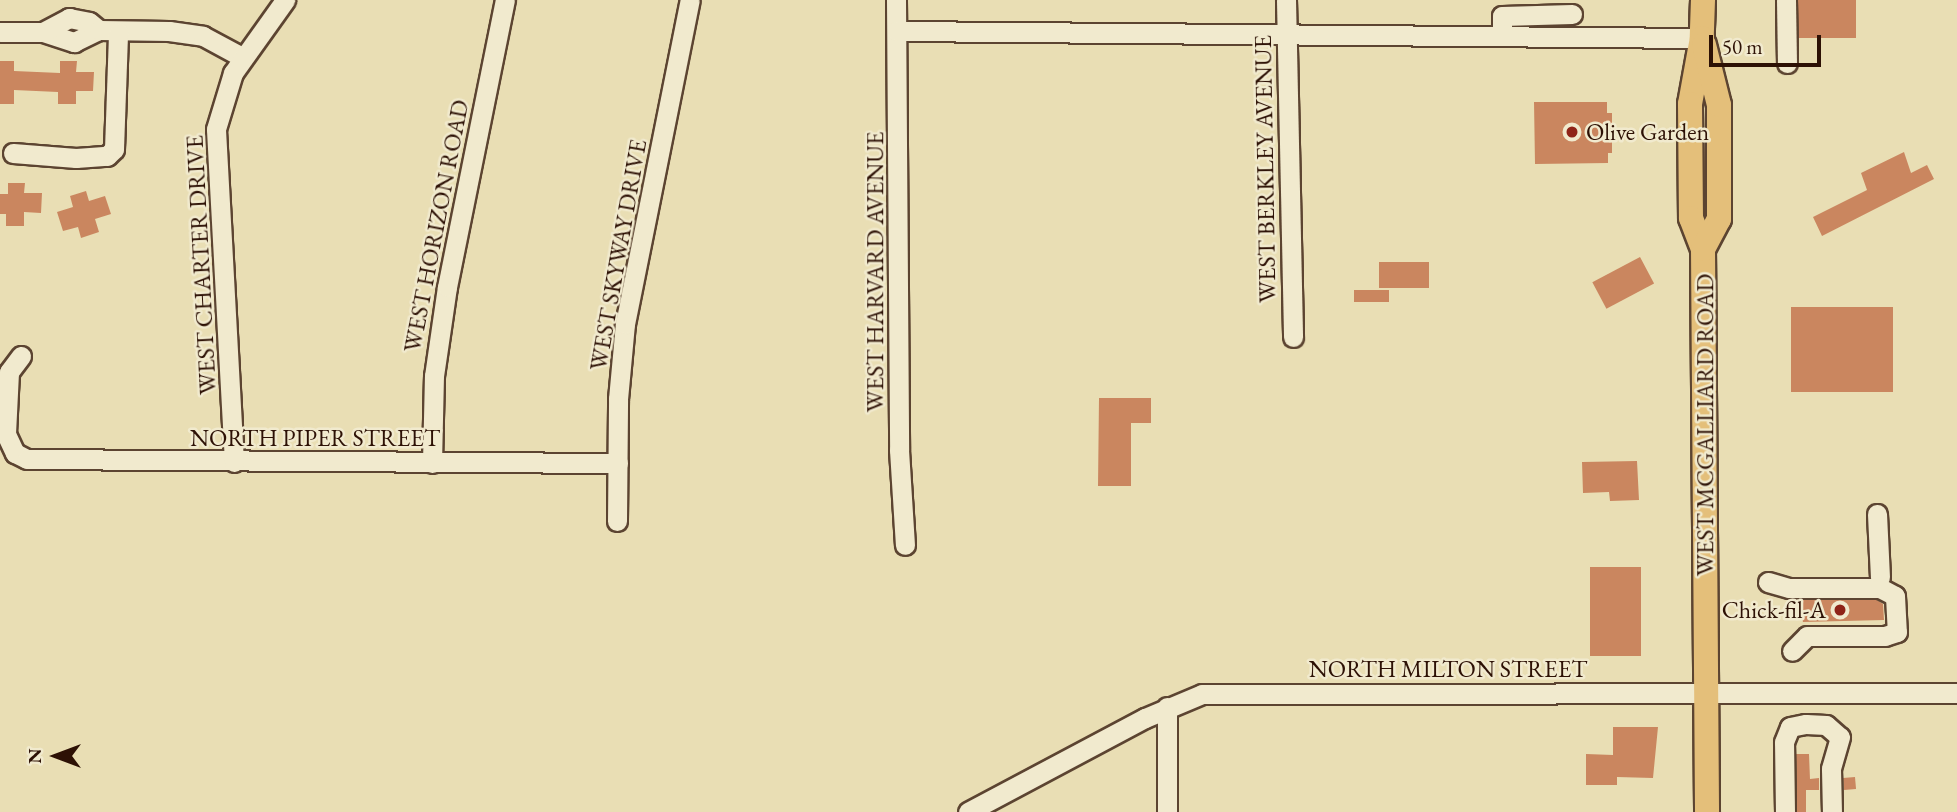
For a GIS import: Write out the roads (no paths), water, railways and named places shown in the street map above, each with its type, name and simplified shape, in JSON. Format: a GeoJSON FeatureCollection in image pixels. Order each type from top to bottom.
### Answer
{"type":"FeatureCollection","features":[{"type":"Feature","properties":{"kind":"main road","name":"WEST MCGALLIARD ROAD"},"geometry":{"type":"LineString","coordinates":[[1703,0],[1702,38],[1719,104],[1719,219],[1703,249],[1707,812]]}},
{"type":"Feature","properties":{"kind":"street","name":"WEST CHARTER DRIVE"},"geometry":{"type":"LineString","coordinates":[[234,462],[215,146],[228,84],[242,57],[285,0]]}},
{"type":"Feature","properties":{"kind":"street","name":"WEST HORIZON ROAD"},"geometry":{"type":"LineString","coordinates":[[432,463],[434,376],[447,287],[505,0]]}},
{"type":"Feature","properties":{"kind":"street","name":"WEST SKYWAY DRIVE"},"geometry":{"type":"LineString","coordinates":[[617,521],[625,324],[690,0]]}},
{"type":"Feature","properties":{"kind":"street","name":"WEST HARVARD AVENUE"},"geometry":{"type":"LineString","coordinates":[[897,0],[899,450],[905,545]]}},
{"type":"Feature","properties":{"kind":"street","name":"WEST BERKLEY AVENUE"},"geometry":{"type":"LineString","coordinates":[[1286,0],[1293,337]]}},
{"type":"Feature","properties":{"kind":"street"},"geometry":{"type":"LineString","coordinates":[[1786,0],[1787,63]]}},
{"type":"Feature","properties":{"kind":"street"},"geometry":{"type":"LineString","coordinates":[[1502,36],[1502,16],[1572,14]]}},
{"type":"Feature","properties":{"kind":"street"},"geometry":{"type":"LineString","coordinates":[[0,32],[43,32],[69,18],[89,22],[109,31],[195,34],[242,57]]}},
{"type":"Feature","properties":{"kind":"street"},"geometry":{"type":"LineString","coordinates":[[13,153],[76,158],[107,156],[114,149],[109,31]]}},
{"type":"Feature","properties":{"kind":"street"},"geometry":{"type":"LineString","coordinates":[[897,32],[1702,38]]}},
{"type":"Feature","properties":{"kind":"street","name":"NORTH PIPER STREET"},"geometry":{"type":"LineString","coordinates":[[21,356],[9,372],[6,434],[15,453],[38,461],[618,463]]}},
{"type":"Feature","properties":{"kind":"street"},"geometry":{"type":"LineString","coordinates":[[1877,514],[1880,577]]}},
{"type":"Feature","properties":{"kind":"street"},"geometry":{"type":"LineString","coordinates":[[1768,582],[1789,588],[1880,588],[1895,596],[1897,632],[1885,636],[1807,636],[1792,651]]}},
{"type":"Feature","properties":{"kind":"street","name":"NORTH MILTON STREET"},"geometry":{"type":"LineString","coordinates":[[968,812],[1167,707],[1202,694],[1957,693]]}},
{"type":"Feature","properties":{"kind":"street"},"geometry":{"type":"LineString","coordinates":[[1167,707],[1167,812]]}},
{"type":"Feature","properties":{"kind":"street"},"geometry":{"type":"LineString","coordinates":[[1786,812],[1784,742],[1790,727],[1806,724],[1826,725],[1840,737],[1831,769],[1832,812]]}},
{"type":"Feature","properties":{"kind":"place","name":"Olive Garden"},"geometry":{"type":"Point","coordinates":[1572,132]}},
{"type":"Feature","properties":{"kind":"place","name":"Chick-fil-A"},"geometry":{"type":"Point","coordinates":[1840,610]}}]}
